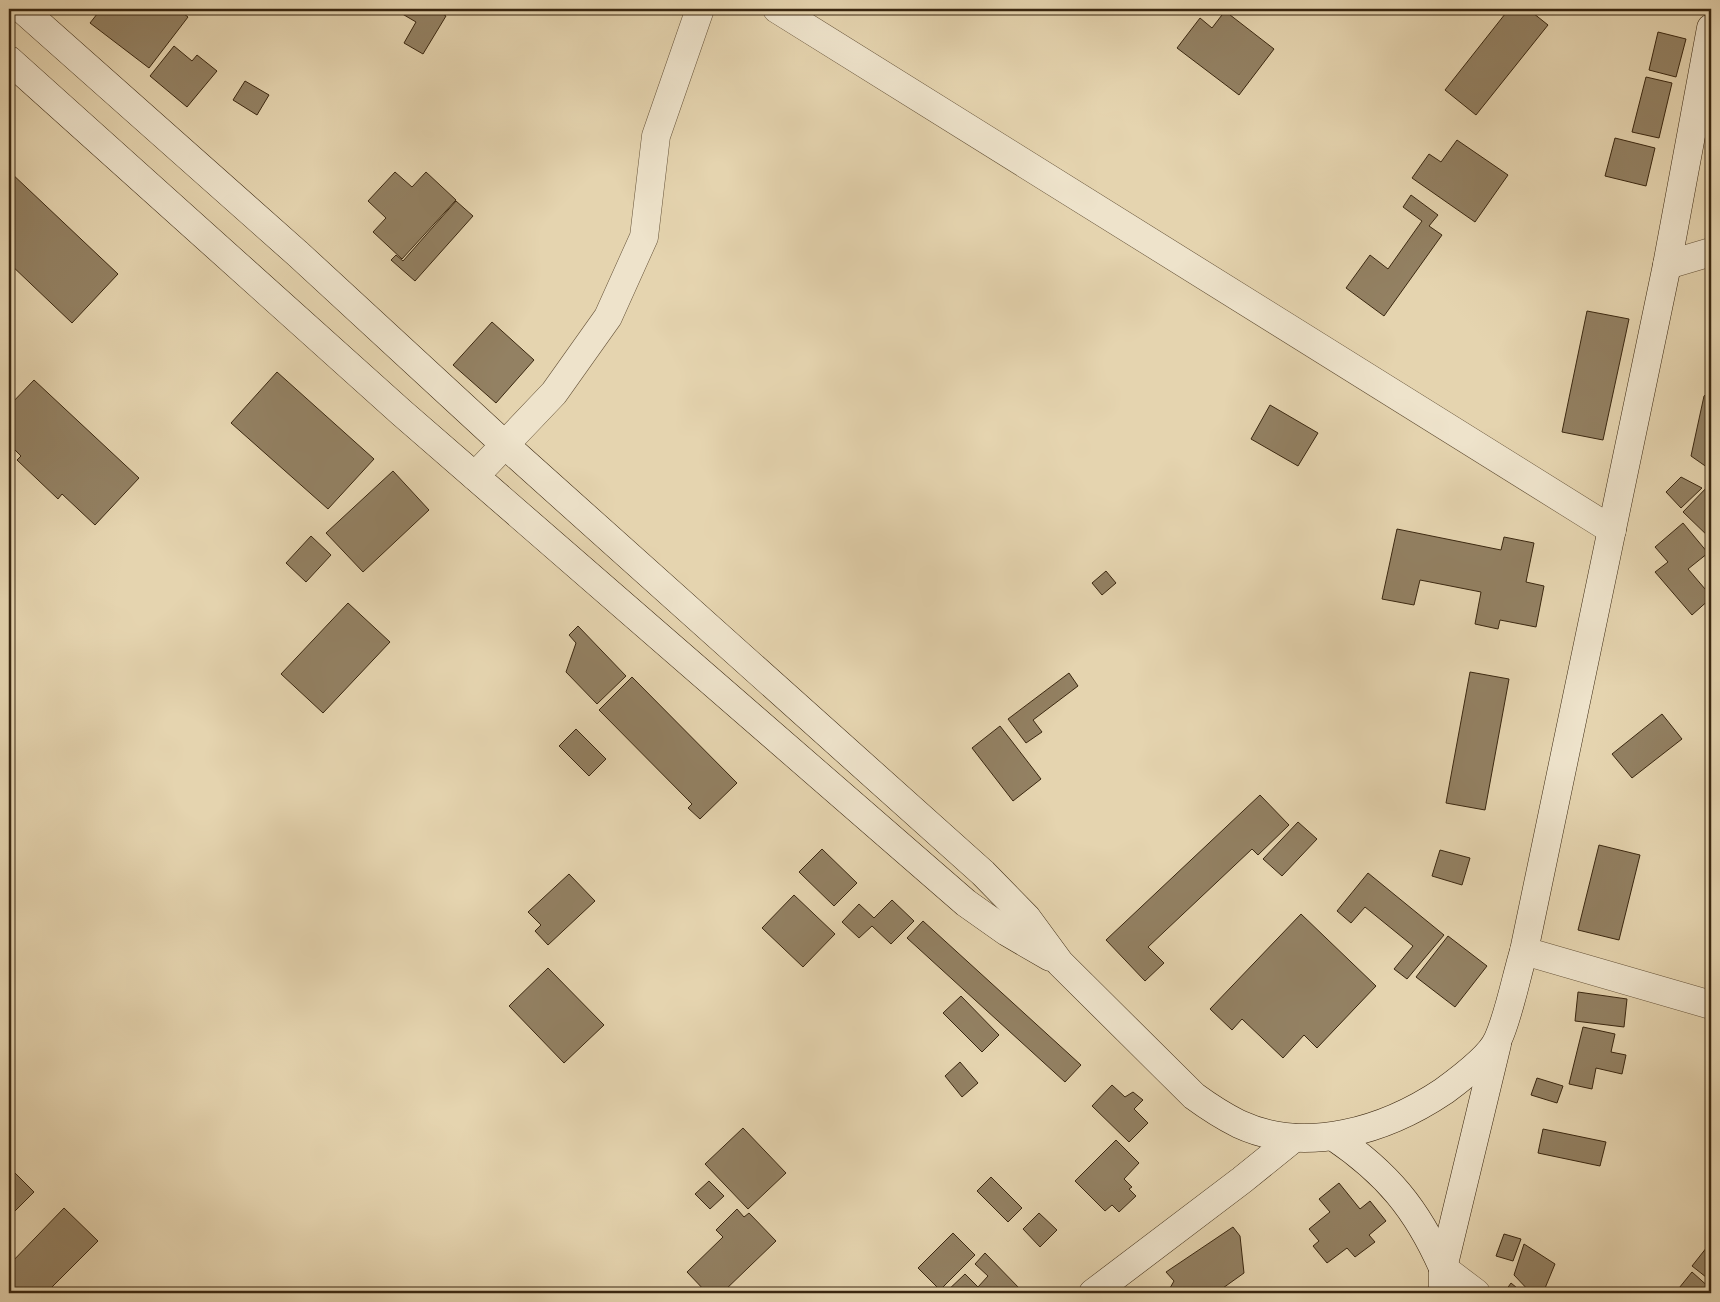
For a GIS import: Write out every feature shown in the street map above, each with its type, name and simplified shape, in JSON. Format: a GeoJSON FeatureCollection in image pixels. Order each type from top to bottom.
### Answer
{"type":"FeatureCollection","features":[{"type":"Feature","properties":{"kind":"main road"},"geometry":{"type":"LineString","coordinates":[[22,9],[298,254],[504,444],[983,873],[1027,918],[1060,963],[1194,1096],[1216,1112],[1240,1125],[1267,1133],[1294,1138],[1334,1136],[1386,1122],[1425,1104],[1465,1076],[1498,1040]]}},
{"type":"Feature","properties":{"kind":"main road"},"geometry":{"type":"LineString","coordinates":[[475,476],[554,393],[608,317],[644,237],[656,136],[700,9]]}},
{"type":"Feature","properties":{"kind":"main road"},"geometry":{"type":"LineString","coordinates":[[777,9],[1612,530]]}},
{"type":"Feature","properties":{"kind":"main road"},"geometry":{"type":"LineString","coordinates":[[1443,1281],[1498,1040],[1524,951],[1667,266],[1711,28]]}},
{"type":"Feature","properties":{"kind":"main road"},"geometry":{"type":"LineString","coordinates":[[9,60],[475,476],[966,903],[1007,932],[1060,963]]}},
{"type":"Feature","properties":{"kind":"main road"},"geometry":{"type":"LineString","coordinates":[[1667,266],[1711,252]]}},
{"type":"Feature","properties":{"kind":"main road"},"geometry":{"type":"LineString","coordinates":[[1524,951],[1711,1005]]}},
{"type":"Feature","properties":{"kind":"main road"},"geometry":{"type":"LineString","coordinates":[[1334,1136],[1380,1172],[1400,1193],[1422,1224],[1443,1281],[1476,1293]]}},
{"type":"Feature","properties":{"kind":"main road"},"geometry":{"type":"LineString","coordinates":[[1093,1293],[1242,1180],[1294,1138]]}},
{"type":"Feature","properties":{"kind":"building"},"geometry":{"type":"Polygon","coordinates":[[[101,9],[178,9],[188,17],[149,68],[90,23],[101,9]]]}},
{"type":"Feature","properties":{"kind":"building"},"geometry":{"type":"Polygon","coordinates":[[[401,9],[434,9],[446,16],[423,54],[404,43],[416,22],[399,12],[401,9]]]}},
{"type":"Feature","properties":{"kind":"building"},"geometry":{"type":"Polygon","coordinates":[[[1509,9],[1528,9],[1548,25],[1476,115],[1445,90],[1509,9]]]}},
{"type":"Feature","properties":{"kind":"building"},"geometry":{"type":"Polygon","coordinates":[[[1225,11],[1274,49],[1239,95],[1177,48],[1200,18],[1212,28],[1225,11]]]}},
{"type":"Feature","properties":{"kind":"building"},"geometry":{"type":"Polygon","coordinates":[[[1658,32],[1686,39],[1676,77],[1649,70],[1658,32]]]}},
{"type":"Feature","properties":{"kind":"building"},"geometry":{"type":"Polygon","coordinates":[[[174,46],[192,61],[197,55],[217,71],[187,107],[150,76],[174,46]]]}},
{"type":"Feature","properties":{"kind":"building"},"geometry":{"type":"Polygon","coordinates":[[[1646,77],[1672,83],[1659,138],[1632,132],[1646,77]]]}},
{"type":"Feature","properties":{"kind":"building"},"geometry":{"type":"Polygon","coordinates":[[[245,81],[269,95],[257,115],[233,100],[245,81]]]}},
{"type":"Feature","properties":{"kind":"building"},"geometry":{"type":"Polygon","coordinates":[[[1615,138],[1655,148],[1646,186],[1605,176],[1615,138]]]}},
{"type":"Feature","properties":{"kind":"building"},"geometry":{"type":"Polygon","coordinates":[[[1457,140],[1508,175],[1475,222],[1412,178],[1429,154],[1441,162],[1457,140]]]}},
{"type":"Feature","properties":{"kind":"building"},"geometry":{"type":"Polygon","coordinates":[[[9,171],[118,274],[72,323],[9,263],[9,171]]]}},
{"type":"Feature","properties":{"kind":"building"},"geometry":{"type":"Polygon","coordinates":[[[395,172],[412,187],[426,172],[456,200],[402,259],[373,232],[386,218],[368,201],[395,172]]]}},
{"type":"Feature","properties":{"kind":"building"},"geometry":{"type":"Polygon","coordinates":[[[1411,195],[1438,215],[1429,226],[1442,235],[1384,316],[1346,288],[1370,255],[1388,269],[1422,221],[1403,207],[1411,195]]]}},
{"type":"Feature","properties":{"kind":"building"},"geometry":{"type":"Polygon","coordinates":[[[456,201],[473,216],[415,281],[391,260],[396,255],[403,261],[456,201]]]}},
{"type":"Feature","properties":{"kind":"building"},"geometry":{"type":"Polygon","coordinates":[[[1587,311],[1629,319],[1603,440],[1562,432],[1587,311]]]}},
{"type":"Feature","properties":{"kind":"building"},"geometry":{"type":"Polygon","coordinates":[[[492,322],[534,360],[496,403],[453,365],[492,322]]]}},
{"type":"Feature","properties":{"kind":"building"},"geometry":{"type":"Polygon","coordinates":[[[277,372],[374,459],[328,509],[231,423],[277,372]]]}},
{"type":"Feature","properties":{"kind":"building"},"geometry":{"type":"Polygon","coordinates":[[[34,380],[139,478],[95,525],[62,494],[58,499],[17,460],[21,456],[9,444],[9,406],[34,380]]]}},
{"type":"Feature","properties":{"kind":"building"},"geometry":{"type":"Polygon","coordinates":[[[1711,390],[1711,470],[1691,456],[1704,396],[1711,390]]]}},
{"type":"Feature","properties":{"kind":"building"},"geometry":{"type":"Polygon","coordinates":[[[1270,405],[1318,433],[1298,466],[1251,439],[1270,405]]]}},
{"type":"Feature","properties":{"kind":"building"},"geometry":{"type":"Polygon","coordinates":[[[393,471],[429,510],[363,572],[326,533],[393,471]]]}},
{"type":"Feature","properties":{"kind":"building"},"geometry":{"type":"Polygon","coordinates":[[[1681,477],[1702,488],[1681,508],[1666,492],[1681,477]]]}},
{"type":"Feature","properties":{"kind":"building"},"geometry":{"type":"Polygon","coordinates":[[[1711,483],[1711,539],[1683,512],[1711,483]]]}},
{"type":"Feature","properties":{"kind":"building"},"geometry":{"type":"Polygon","coordinates":[[[1683,523],[1708,553],[1688,569],[1711,596],[1692,615],[1655,572],[1668,562],[1655,547],[1683,523]]]}},
{"type":"Feature","properties":{"kind":"building"},"geometry":{"type":"Polygon","coordinates":[[[1397,529],[1501,550],[1504,537],[1534,543],[1526,582],[1544,586],[1536,627],[1500,620],[1498,629],[1475,624],[1481,592],[1420,580],[1414,605],[1382,599],[1397,529]]]}},
{"type":"Feature","properties":{"kind":"building"},"geometry":{"type":"Polygon","coordinates":[[[311,536],[331,555],[306,582],[286,563],[311,536]]]}},
{"type":"Feature","properties":{"kind":"building"},"geometry":{"type":"Polygon","coordinates":[[[1106,571],[1116,583],[1102,595],[1092,583],[1106,571]]]}},
{"type":"Feature","properties":{"kind":"building"},"geometry":{"type":"Polygon","coordinates":[[[348,603],[390,642],[323,713],[281,674],[348,603]]]}},
{"type":"Feature","properties":{"kind":"building"},"geometry":{"type":"Polygon","coordinates":[[[578,626],[626,676],[597,704],[566,672],[576,643],[569,635],[578,626]]]}},
{"type":"Feature","properties":{"kind":"building"},"geometry":{"type":"Polygon","coordinates":[[[1470,672],[1509,679],[1485,810],[1446,803],[1470,672]]]}},
{"type":"Feature","properties":{"kind":"building"},"geometry":{"type":"Polygon","coordinates":[[[1069,673],[1078,686],[1033,720],[1042,732],[1026,743],[1008,719],[1069,673]]]}},
{"type":"Feature","properties":{"kind":"building"},"geometry":{"type":"Polygon","coordinates":[[[632,677],[737,783],[700,819],[688,808],[692,804],[599,710],[632,677]]]}},
{"type":"Feature","properties":{"kind":"building"},"geometry":{"type":"Polygon","coordinates":[[[1662,714],[1682,739],[1632,778],[1612,754],[1662,714]]]}},
{"type":"Feature","properties":{"kind":"building"},"geometry":{"type":"Polygon","coordinates":[[[1000,726],[1041,779],[1013,801],[972,748],[1000,726]]]}},
{"type":"Feature","properties":{"kind":"building"},"geometry":{"type":"Polygon","coordinates":[[[576,729],[606,759],[589,776],[559,746],[576,729]]]}},
{"type":"Feature","properties":{"kind":"building"},"geometry":{"type":"Polygon","coordinates":[[[1260,795],[1289,825],[1258,855],[1252,849],[1148,947],[1164,963],[1145,981],[1106,940],[1260,795]]]}},
{"type":"Feature","properties":{"kind":"building"},"geometry":{"type":"Polygon","coordinates":[[[1298,822],[1317,839],[1282,876],[1263,859],[1298,822]]]}},
{"type":"Feature","properties":{"kind":"building"},"geometry":{"type":"Polygon","coordinates":[[[1599,845],[1640,855],[1619,940],[1578,930],[1599,845]]]}},
{"type":"Feature","properties":{"kind":"building"},"geometry":{"type":"Polygon","coordinates":[[[822,849],[857,883],[834,906],[799,872],[822,849]]]}},
{"type":"Feature","properties":{"kind":"building"},"geometry":{"type":"Polygon","coordinates":[[[1440,850],[1470,858],[1462,885],[1432,876],[1440,850]]]}},
{"type":"Feature","properties":{"kind":"building"},"geometry":{"type":"Polygon","coordinates":[[[1368,873],[1444,935],[1407,979],[1394,969],[1413,946],[1365,907],[1351,923],[1337,911],[1368,873]]]}},
{"type":"Feature","properties":{"kind":"building"},"geometry":{"type":"Polygon","coordinates":[[[569,874],[595,901],[548,945],[535,931],[541,925],[528,912],[569,874]]]}},
{"type":"Feature","properties":{"kind":"building"},"geometry":{"type":"Polygon","coordinates":[[[794,895],[835,934],[803,967],[762,928],[794,895]]]}},
{"type":"Feature","properties":{"kind":"building"},"geometry":{"type":"Polygon","coordinates":[[[892,900],[914,921],[891,944],[872,926],[859,938],[842,922],[859,904],[874,918],[892,900]]]}},
{"type":"Feature","properties":{"kind":"building"},"geometry":{"type":"Polygon","coordinates":[[[1301,914],[1376,986],[1317,1048],[1304,1035],[1283,1058],[1242,1019],[1232,1030],[1210,1009],[1301,914]]]}},
{"type":"Feature","properties":{"kind":"building"},"geometry":{"type":"Polygon","coordinates":[[[923,921],[1081,1065],[1065,1082],[907,938],[923,921]]]}},
{"type":"Feature","properties":{"kind":"building"},"geometry":{"type":"Polygon","coordinates":[[[1448,936],[1487,966],[1455,1007],[1416,977],[1448,936]]]}},
{"type":"Feature","properties":{"kind":"building"},"geometry":{"type":"Polygon","coordinates":[[[548,968],[604,1025],[564,1063],[509,1006],[548,968]]]}},
{"type":"Feature","properties":{"kind":"building"},"geometry":{"type":"Polygon","coordinates":[[[1578,992],[1627,999],[1624,1027],[1575,1021],[1578,992]]]}},
{"type":"Feature","properties":{"kind":"building"},"geometry":{"type":"Polygon","coordinates":[[[961,996],[999,1035],[982,1052],[943,1013],[961,996]]]}},
{"type":"Feature","properties":{"kind":"building"},"geometry":{"type":"Polygon","coordinates":[[[1583,1027],[1615,1034],[1611,1052],[1626,1055],[1622,1074],[1596,1068],[1592,1089],[1569,1084],[1583,1027]]]}},
{"type":"Feature","properties":{"kind":"building"},"geometry":{"type":"Polygon","coordinates":[[[960,1062],[978,1083],[962,1097],[945,1076],[960,1062]]]}},
{"type":"Feature","properties":{"kind":"building"},"geometry":{"type":"Polygon","coordinates":[[[1537,1078],[1563,1086],[1557,1103],[1531,1095],[1537,1078]]]}},
{"type":"Feature","properties":{"kind":"building"},"geometry":{"type":"Polygon","coordinates":[[[1112,1085],[1125,1097],[1133,1092],[1143,1100],[1134,1109],[1148,1123],[1129,1142],[1092,1106],[1112,1085]]]}},
{"type":"Feature","properties":{"kind":"building"},"geometry":{"type":"Polygon","coordinates":[[[743,1128],[786,1173],[748,1209],[705,1164],[743,1128]]]}},
{"type":"Feature","properties":{"kind":"building"},"geometry":{"type":"Polygon","coordinates":[[[1543,1129],[1606,1142],[1600,1166],[1538,1153],[1543,1129]]]}},
{"type":"Feature","properties":{"kind":"building"},"geometry":{"type":"Polygon","coordinates":[[[1116,1140],[1139,1163],[1124,1179],[1132,1187],[1129,1189],[1136,1196],[1119,1212],[1112,1205],[1105,1211],[1075,1181],[1116,1140]]]}},
{"type":"Feature","properties":{"kind":"building"},"geometry":{"type":"Polygon","coordinates":[[[9,1167],[34,1192],[9,1217],[9,1167]]]}},
{"type":"Feature","properties":{"kind":"building"},"geometry":{"type":"Polygon","coordinates":[[[991,1177],[1022,1208],[1008,1222],[977,1191],[991,1177]]]}},
{"type":"Feature","properties":{"kind":"building"},"geometry":{"type":"Polygon","coordinates":[[[709,1181],[724,1196],[710,1209],[695,1194],[709,1181]]]}},
{"type":"Feature","properties":{"kind":"building"},"geometry":{"type":"Polygon","coordinates":[[[1339,1183],[1360,1209],[1370,1201],[1386,1221],[1369,1235],[1375,1242],[1355,1257],[1347,1248],[1327,1263],[1313,1246],[1319,1241],[1309,1229],[1330,1212],[1319,1199],[1339,1183]]]}},
{"type":"Feature","properties":{"kind":"building"},"geometry":{"type":"Polygon","coordinates":[[[64,1208],[98,1241],[46,1293],[9,1293],[9,1265],[64,1208]]]}},
{"type":"Feature","properties":{"kind":"building"},"geometry":{"type":"Polygon","coordinates":[[[737,1209],[744,1217],[749,1213],[776,1241],[722,1293],[707,1293],[687,1272],[723,1237],[716,1230],[737,1209]]]}},
{"type":"Feature","properties":{"kind":"building"},"geometry":{"type":"Polygon","coordinates":[[[1039,1213],[1057,1230],[1040,1247],[1023,1229],[1039,1213]]]}},
{"type":"Feature","properties":{"kind":"building"},"geometry":{"type":"Polygon","coordinates":[[[1233,1227],[1240,1236],[1244,1273],[1216,1293],[1174,1293],[1170,1288],[1174,1281],[1166,1272],[1233,1227]]]}},
{"type":"Feature","properties":{"kind":"building"},"geometry":{"type":"Polygon","coordinates":[[[953,1233],[975,1255],[940,1290],[918,1268],[953,1233]]]}},
{"type":"Feature","properties":{"kind":"building"},"geometry":{"type":"Polygon","coordinates":[[[1504,1234],[1521,1239],[1513,1261],[1496,1256],[1504,1234]]]}},
{"type":"Feature","properties":{"kind":"building"},"geometry":{"type":"Polygon","coordinates":[[[1711,1242],[1711,1281],[1692,1266],[1711,1242]]]}},
{"type":"Feature","properties":{"kind":"building"},"geometry":{"type":"Polygon","coordinates":[[[1524,1244],[1555,1264],[1543,1293],[1531,1293],[1514,1275],[1524,1244]]]}},
{"type":"Feature","properties":{"kind":"building"},"geometry":{"type":"Polygon","coordinates":[[[985,1253],[1020,1289],[1016,1293],[945,1293],[965,1274],[978,1287],[988,1276],[975,1264],[985,1253]]]}},
{"type":"Feature","properties":{"kind":"building"},"geometry":{"type":"Polygon","coordinates":[[[1692,1272],[1711,1289],[1711,1293],[1675,1293],[1692,1272]]]}},
{"type":"Feature","properties":{"kind":"building"},"geometry":{"type":"Polygon","coordinates":[[[1511,1283],[1523,1293],[1504,1293],[1511,1283]]]}}]}
